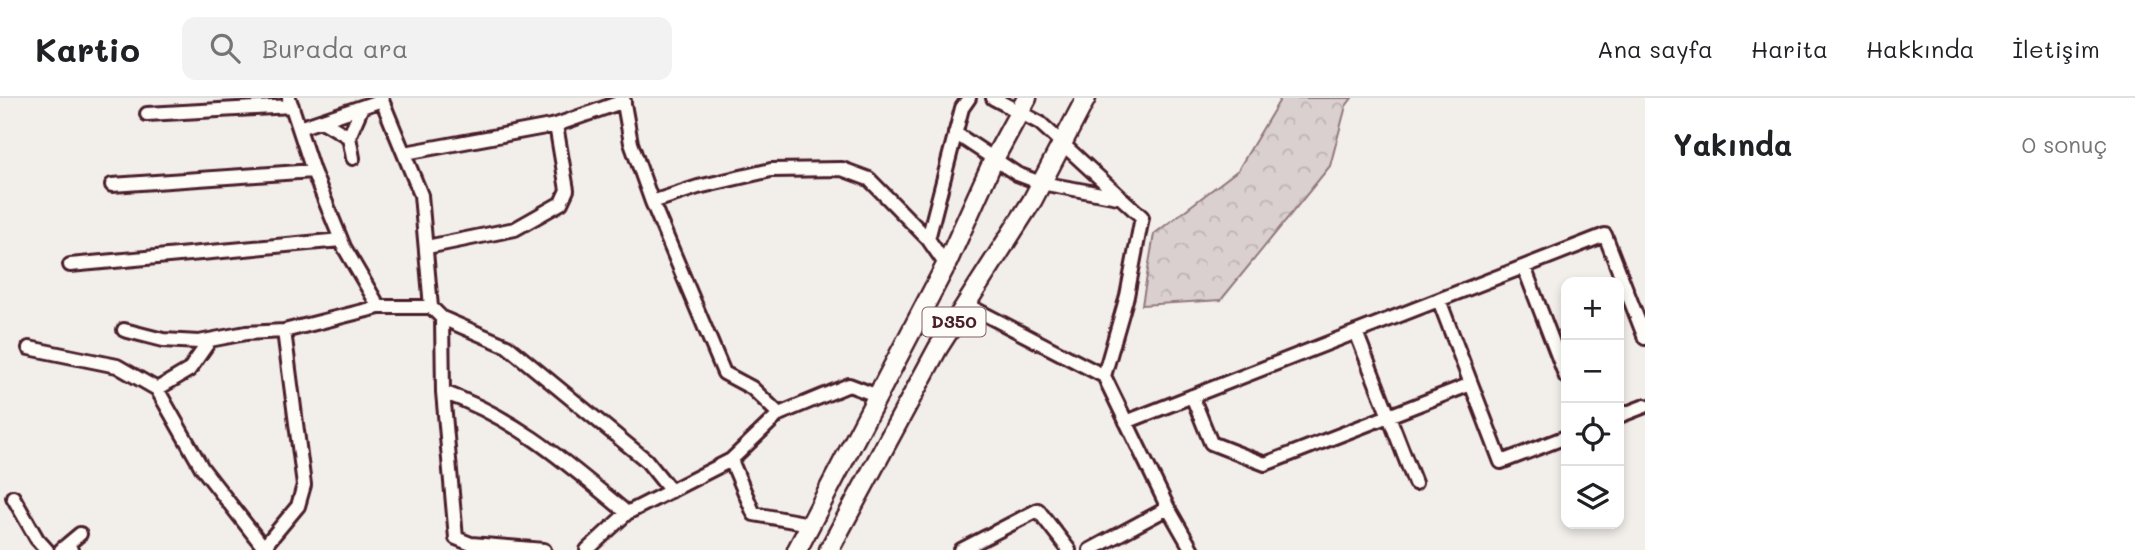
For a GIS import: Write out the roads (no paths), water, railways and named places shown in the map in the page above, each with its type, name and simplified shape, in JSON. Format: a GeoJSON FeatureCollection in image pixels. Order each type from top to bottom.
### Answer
{"type":"FeatureCollection","features":[{"type":"Feature","properties":{"kind":"highway","name":"D350"},"geometry":{"type":"LineString","coordinates":[[830,550],[938,348],[1032,201],[1086,98]]}},
{"type":"Feature","properties":{"kind":"highway","name":"D350"},"geometry":{"type":"LineString","coordinates":[[797,550],[946,265],[994,159],[1023,105]]}},
{"type":"Feature","properties":{"kind":"street"},"geometry":{"type":"LineString","coordinates":[[928,239],[962,108],[969,98]]}},
{"type":"Feature","properties":{"kind":"street"},"geometry":{"type":"LineString","coordinates":[[993,98],[1023,105],[1142,217],[1127,296],[1104,376]]}},
{"type":"Feature","properties":{"kind":"street"},"geometry":{"type":"LineString","coordinates":[[299,128],[381,99],[421,195],[432,307],[442,318],[507,346],[646,460],[671,491]]}},
{"type":"Feature","properties":{"kind":"street"},"geometry":{"type":"LineString","coordinates":[[405,153],[556,125],[624,100],[631,143],[652,202],[724,373],[752,388],[779,414]]}},
{"type":"Feature","properties":{"kind":"street"},"geometry":{"type":"LineString","coordinates":[[147,114],[290,102],[313,171],[341,240],[379,307]]}},
{"type":"Feature","properties":{"kind":"street"},"geometry":{"type":"LineString","coordinates":[[353,158],[349,137],[360,108]]}},
{"type":"Feature","properties":{"kind":"street"},"geometry":{"type":"LineString","coordinates":[[322,121],[349,137]]}},
{"type":"Feature","properties":{"kind":"street"},"geometry":{"type":"LineString","coordinates":[[427,247],[515,229],[563,201],[567,190],[556,125]]}},
{"type":"Feature","properties":{"kind":"street"},"geometry":{"type":"LineString","coordinates":[[955,133],[1017,174],[1041,183],[1118,197]]}},
{"type":"Feature","properties":{"kind":"street"},"geometry":{"type":"LineString","coordinates":[[652,202],[698,187],[771,170],[842,169],[869,179],[928,239],[946,265]]}},
{"type":"Feature","properties":{"kind":"street"},"geometry":{"type":"LineString","coordinates":[[112,185],[313,171]]}},
{"type":"Feature","properties":{"kind":"street"},"geometry":{"type":"LineString","coordinates":[[1126,422],[1605,235],[1645,338]]}},
{"type":"Feature","properties":{"kind":"street"},"geometry":{"type":"LineString","coordinates":[[70,265],[341,240]]}},
{"type":"Feature","properties":{"kind":"street"},"geometry":{"type":"LineString","coordinates":[[1524,267],[1561,364]]}},
{"type":"Feature","properties":{"kind":"street"},"geometry":{"type":"LineString","coordinates":[[1439,300],[1502,462],[1561,439]]}},
{"type":"Feature","properties":{"kind":"street"},"geometry":{"type":"LineString","coordinates":[[965,304],[1104,376],[1168,508],[1192,550]]}},
{"type":"Feature","properties":{"kind":"street"},"geometry":{"type":"LineString","coordinates":[[124,330],[163,340],[199,342],[246,333],[284,331],[379,307],[432,307]]}},
{"type":"Feature","properties":{"kind":"street"},"geometry":{"type":"LineString","coordinates":[[442,318],[443,392],[456,538],[471,544],[544,550]]}},
{"type":"Feature","properties":{"kind":"street"},"geometry":{"type":"LineString","coordinates":[[29,348],[117,366],[157,389],[202,468],[265,549],[298,506],[304,485],[284,331]]}},
{"type":"Feature","properties":{"kind":"street"},"geometry":{"type":"LineString","coordinates":[[1356,332],[1415,483]]}},
{"type":"Feature","properties":{"kind":"street"},"geometry":{"type":"LineString","coordinates":[[157,389],[189,370],[209,340]]}},
{"type":"Feature","properties":{"kind":"street"},"geometry":{"type":"LineString","coordinates":[[1192,396],[1210,443],[1265,464],[1471,384]]}},
{"type":"Feature","properties":{"kind":"street"},"geometry":{"type":"LineString","coordinates":[[587,550],[626,513],[731,460],[779,414],[849,385],[878,396]]}},
{"type":"Feature","properties":{"kind":"street"},"geometry":{"type":"LineString","coordinates":[[443,392],[484,408],[515,425],[557,455],[626,513]]}},
{"type":"Feature","properties":{"kind":"street"},"geometry":{"type":"LineString","coordinates":[[1624,414],[1645,406]]}},
{"type":"Feature","properties":{"kind":"street"},"geometry":{"type":"LineString","coordinates":[[731,460],[754,514],[810,524]]}},
{"type":"Feature","properties":{"kind":"street"},"geometry":{"type":"LineString","coordinates":[[13,497],[37,539],[47,550]]}},
{"type":"Feature","properties":{"kind":"street"},"geometry":{"type":"LineString","coordinates":[[1090,550],[1168,508]]}},
{"type":"Feature","properties":{"kind":"street"},"geometry":{"type":"LineString","coordinates":[[961,550],[1038,510],[1069,550]]}},
{"type":"Feature","properties":{"kind":"street"},"geometry":{"type":"LineString","coordinates":[[67,548],[80,534]]}}]}
